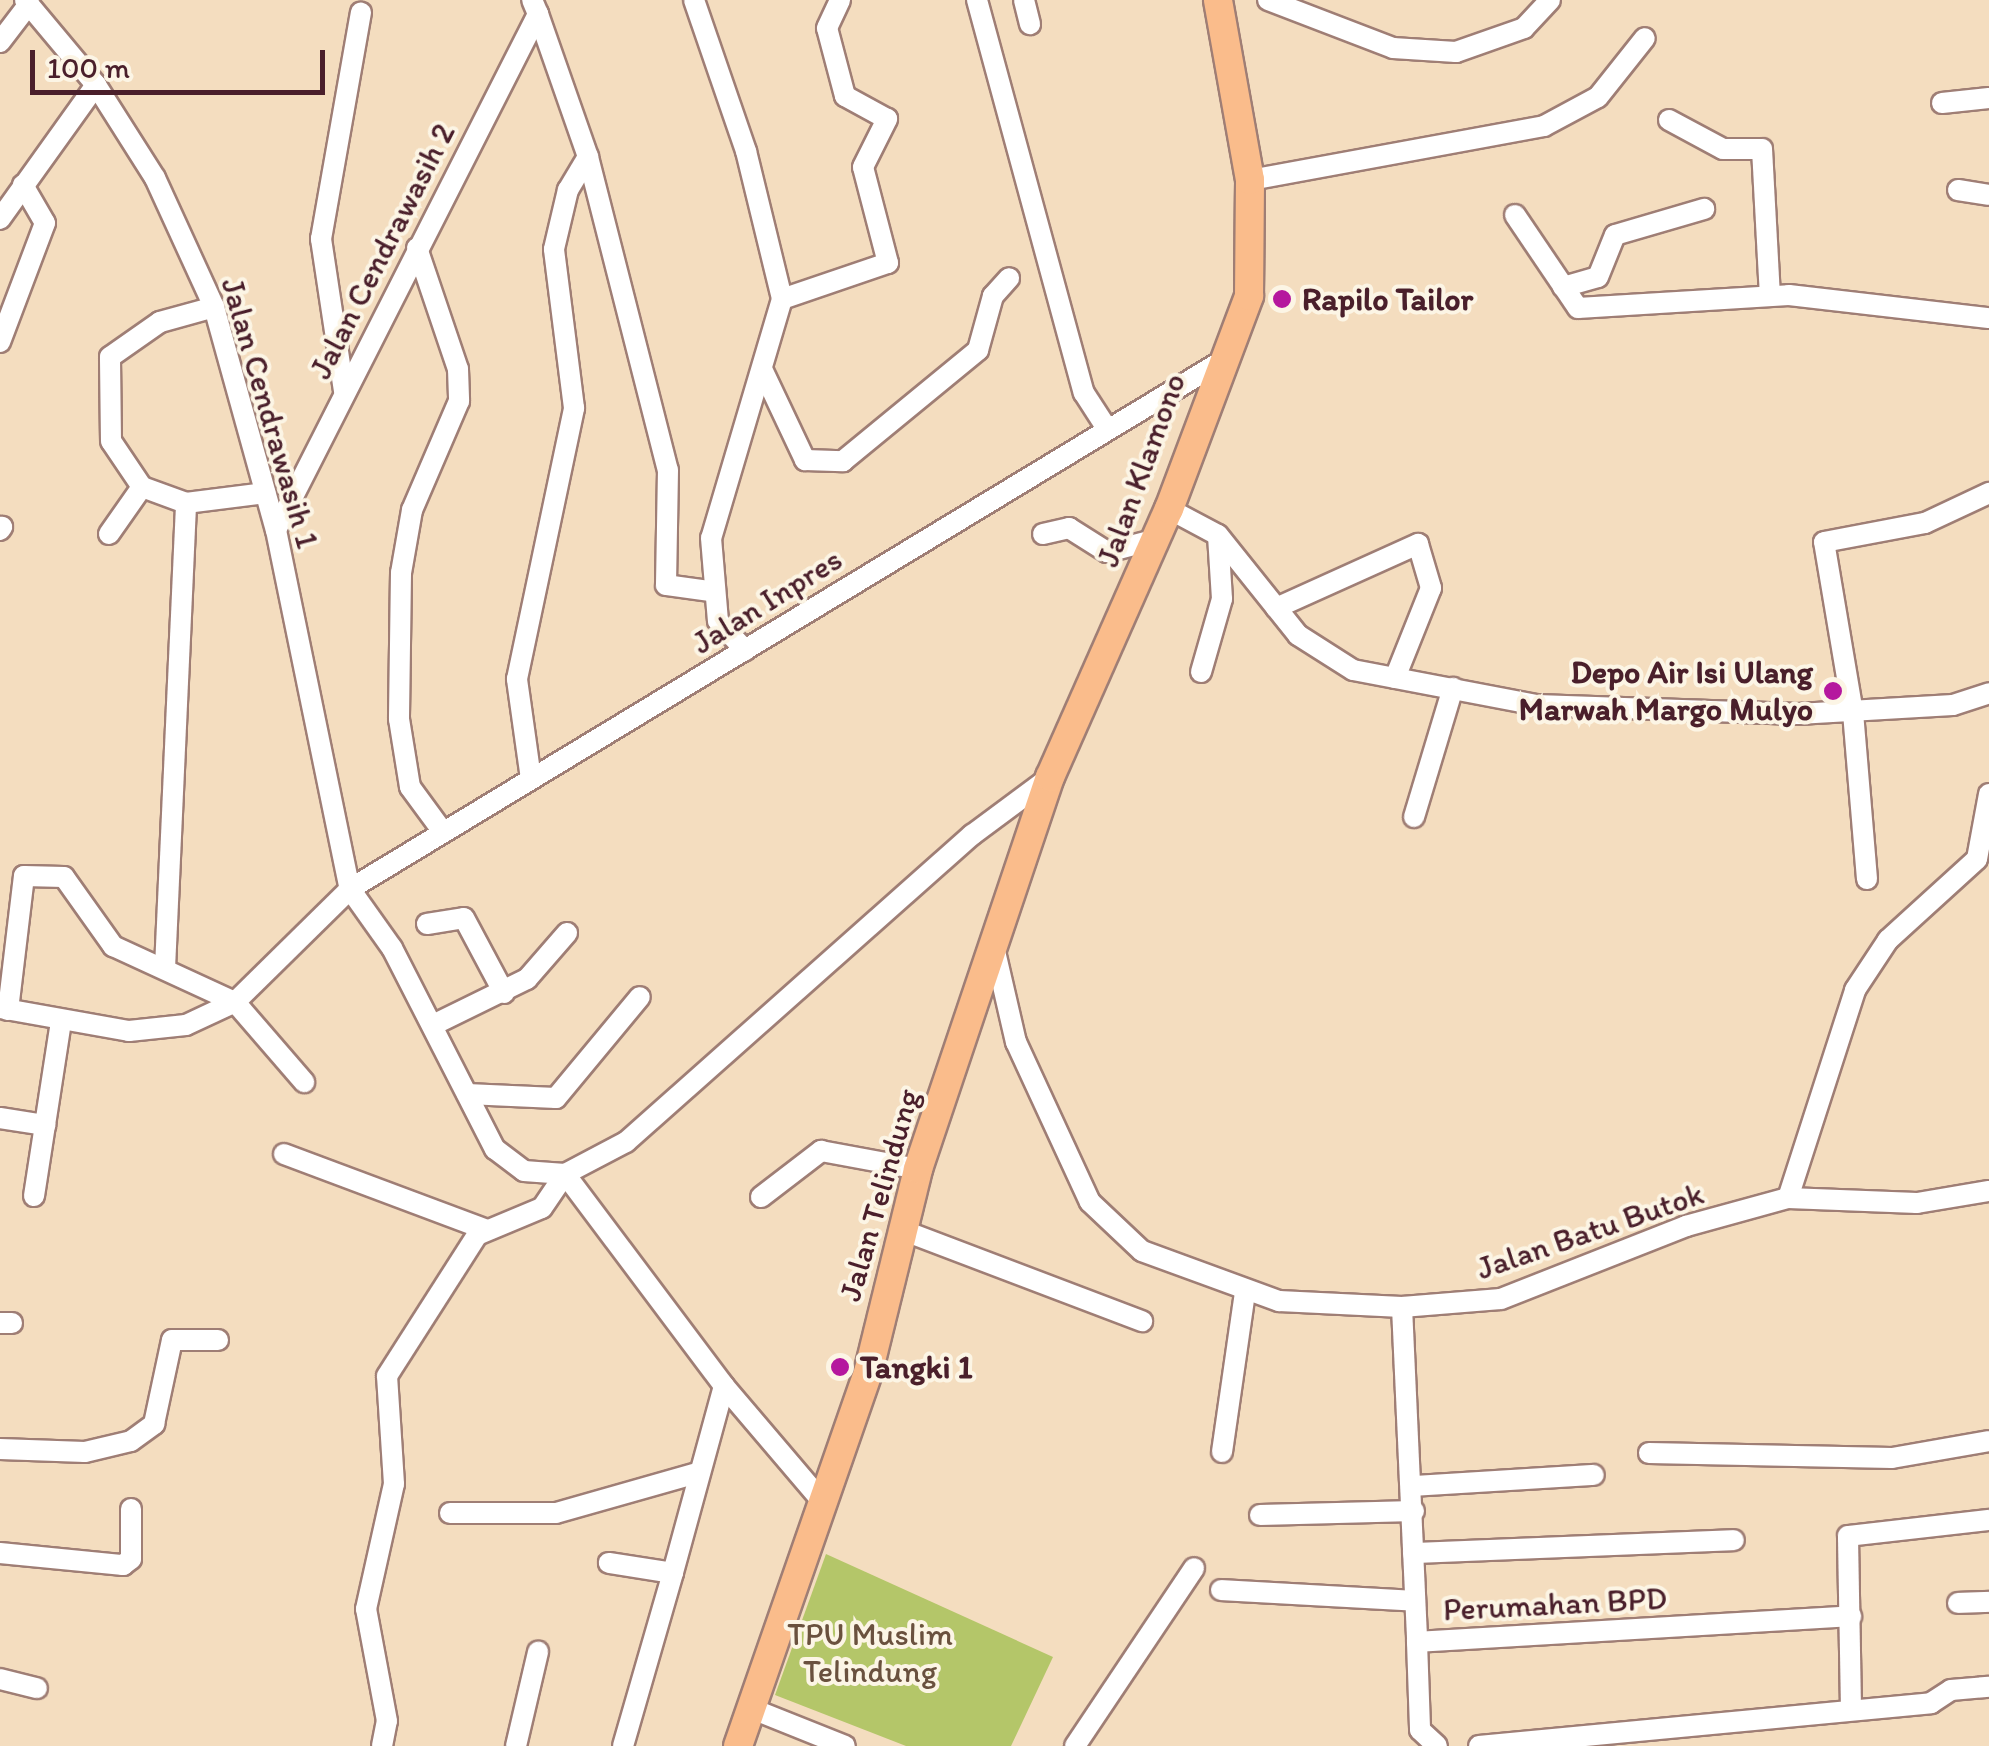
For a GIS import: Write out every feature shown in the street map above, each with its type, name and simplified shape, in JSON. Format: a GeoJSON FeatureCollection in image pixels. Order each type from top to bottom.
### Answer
{"type":"FeatureCollection","features":[{"type":"Feature","properties":{"kind":"main road","name":"Jalan Klamono"},"geometry":{"type":"LineString","coordinates":[[994,948],[1050,778],[1169,509],[1217,364],[1249,296],[1250,180],[1218,0]]}},
{"type":"Feature","properties":{"kind":"main road","name":"Jalan Telindung"},"geometry":{"type":"LineString","coordinates":[[738,1746],[820,1500],[869,1369],[918,1169],[994,948]]}},
{"type":"Feature","properties":{"kind":"street"},"geometry":{"type":"LineString","coordinates":[[694,0],[746,151],[782,299],[711,538],[710,591],[718,621],[746,650]]}},
{"type":"Feature","properties":{"kind":"street"},"geometry":{"type":"LineString","coordinates":[[782,299],[888,263],[863,167],[887,119],[845,96],[827,28],[840,0]]}},
{"type":"Feature","properties":{"kind":"street"},"geometry":{"type":"LineString","coordinates":[[977,0],[1084,393],[1106,427]]}},
{"type":"Feature","properties":{"kind":"street"},"geometry":{"type":"LineString","coordinates":[[1024,0],[1030,24]]}},
{"type":"Feature","properties":{"kind":"street"},"geometry":{"type":"LineString","coordinates":[[1268,0],[1393,48],[1456,52],[1524,28],[1550,0]]}},
{"type":"Feature","properties":{"kind":"street"},"geometry":{"type":"LineString","coordinates":[[0,42],[27,2]]}},
{"type":"Feature","properties":{"kind":"street","name":"Jalan Cendrawasih 1"},"geometry":{"type":"LineString","coordinates":[[27,2],[96,86],[155,178],[214,307],[276,530],[350,888],[433,1025],[495,1149],[524,1172],[565,1174]]}},
{"type":"Feature","properties":{"kind":"street"},"geometry":{"type":"LineString","coordinates":[[535,7],[588,157],[668,470],[666,585],[710,591]]}},
{"type":"Feature","properties":{"kind":"street","name":"Jalan Cendrawasih 2"},"geometry":{"type":"LineString","coordinates":[[276,530],[535,7]]}},
{"type":"Feature","properties":{"kind":"street"},"geometry":{"type":"LineString","coordinates":[[344,391],[321,238],[361,13]]}},
{"type":"Feature","properties":{"kind":"street"},"geometry":{"type":"LineString","coordinates":[[1250,180],[1488,144],[1544,126],[1598,97],[1645,38]]}},
{"type":"Feature","properties":{"kind":"street"},"geometry":{"type":"LineString","coordinates":[[0,218],[96,86]]}},
{"type":"Feature","properties":{"kind":"street"},"geometry":{"type":"LineString","coordinates":[[1942,104],[1989,98]]}},
{"type":"Feature","properties":{"kind":"street"},"geometry":{"type":"LineString","coordinates":[[1668,120],[1723,149],[1762,149],[1770,295]]}},
{"type":"Feature","properties":{"kind":"street"},"geometry":{"type":"LineString","coordinates":[[531,779],[518,678],[574,408],[554,249],[568,190],[588,157]]}},
{"type":"Feature","properties":{"kind":"street"},"geometry":{"type":"LineString","coordinates":[[0,342],[45,223],[24,185]]}},
{"type":"Feature","properties":{"kind":"street"},"geometry":{"type":"LineString","coordinates":[[1958,190],[1989,195]]}},
{"type":"Feature","properties":{"kind":"street"},"geometry":{"type":"LineString","coordinates":[[1563,287],[1598,277],[1615,235],[1704,209]]}},
{"type":"Feature","properties":{"kind":"street"},"geometry":{"type":"LineString","coordinates":[[1515,214],[1572,305],[1610,313],[1770,295],[1989,318]]}},
{"type":"Feature","properties":{"kind":"street"},"geometry":{"type":"LineString","coordinates":[[417,248],[458,369],[459,402],[412,510],[401,573],[399,719],[410,788],[443,832]]}},
{"type":"Feature","properties":{"kind":"street"},"geometry":{"type":"LineString","coordinates":[[762,369],[804,460],[843,460],[978,350],[993,296],[1009,278]]}},
{"type":"Feature","properties":{"kind":"street"},"geometry":{"type":"LineString","coordinates":[[214,307],[160,322],[110,357],[110,438],[142,487],[186,502],[265,493]]}},
{"type":"Feature","properties":{"kind":"street","name":"Jalan Inpres"},"geometry":{"type":"LineString","coordinates":[[236,1002],[350,888],[1106,427],[1217,364]]}},
{"type":"Feature","properties":{"kind":"street"},"geometry":{"type":"LineString","coordinates":[[109,534],[142,487]]}},
{"type":"Feature","properties":{"kind":"street"},"geometry":{"type":"LineString","coordinates":[[1866,879],[1853,713],[1824,540],[1925,523],[1989,493]]}},
{"type":"Feature","properties":{"kind":"street"},"geometry":{"type":"LineString","coordinates":[[165,968],[186,502]]}},
{"type":"Feature","properties":{"kind":"street"},"geometry":{"type":"LineString","coordinates":[[1169,509],[1218,534],[1276,608],[1319,652],[1395,678],[1537,705],[1853,713],[1989,694]]}},
{"type":"Feature","properties":{"kind":"street"},"geometry":{"type":"LineString","coordinates":[[1043,534],[1069,528],[1107,552],[1156,538]]}},
{"type":"Feature","properties":{"kind":"street"},"geometry":{"type":"LineString","coordinates":[[1201,672],[1222,599],[1218,534]]}},
{"type":"Feature","properties":{"kind":"street"},"geometry":{"type":"LineString","coordinates":[[1276,608],[1418,544],[1430,588],[1395,678]]}},
{"type":"Feature","properties":{"kind":"street"},"geometry":{"type":"LineString","coordinates":[[1414,817],[1452,688]]}},
{"type":"Feature","properties":{"kind":"street"},"geometry":{"type":"LineString","coordinates":[[382,1746],[387,1721],[366,1609],[394,1484],[387,1376],[485,1229],[542,1208],[565,1174],[626,1142],[972,834],[1050,778]]}},
{"type":"Feature","properties":{"kind":"street"},"geometry":{"type":"LineString","coordinates":[[1788,1198],[1855,990],[1888,940],[1977,859],[1989,794]]}},
{"type":"Feature","properties":{"kind":"street"},"geometry":{"type":"LineString","coordinates":[[236,1002],[186,1025],[129,1031],[4,1009],[28,872],[64,876],[114,946],[236,1002],[304,1082]]}},
{"type":"Feature","properties":{"kind":"street"},"geometry":{"type":"LineString","coordinates":[[427,924],[464,918],[504,993]]}},
{"type":"Feature","properties":{"kind":"street"},"geometry":{"type":"LineString","coordinates":[[433,1025],[504,993],[567,934]]}},
{"type":"Feature","properties":{"kind":"street","name":"Jalan Batu Butok"},"geometry":{"type":"LineString","coordinates":[[994,948],[1016,1042],[1090,1202],[1142,1251],[1246,1292],[1402,1307],[1501,1300],[1686,1226],[1788,1198],[1917,1203],[1989,1190]]}},
{"type":"Feature","properties":{"kind":"street"},"geometry":{"type":"LineString","coordinates":[[467,1094],[556,1098],[640,997]]}},
{"type":"Feature","properties":{"kind":"street"},"geometry":{"type":"LineString","coordinates":[[34,1196],[61,1022]]}},
{"type":"Feature","properties":{"kind":"street"},"geometry":{"type":"LineString","coordinates":[[0,1118],[45,1124]]}},
{"type":"Feature","properties":{"kind":"street"},"geometry":{"type":"LineString","coordinates":[[761,1197],[821,1151],[918,1169]]}},
{"type":"Feature","properties":{"kind":"street"},"geometry":{"type":"LineString","coordinates":[[284,1154],[485,1229]]}},
{"type":"Feature","properties":{"kind":"street"},"geometry":{"type":"LineString","coordinates":[[565,1174],[724,1386],[820,1500]]}},
{"type":"Feature","properties":{"kind":"street"},"geometry":{"type":"LineString","coordinates":[[902,1230],[1142,1321]]}},
{"type":"Feature","properties":{"kind":"street"},"geometry":{"type":"LineString","coordinates":[[1222,1452],[1246,1292]]}},
{"type":"Feature","properties":{"kind":"street","name":"Perumahan BPD"},"geometry":{"type":"LineString","coordinates":[[1402,1307],[1417,1642],[1851,1616]]}},
{"type":"Feature","properties":{"kind":"street"},"geometry":{"type":"LineString","coordinates":[[0,1449],[84,1452],[130,1440],[154,1424],[172,1340],[218,1340]]}},
{"type":"Feature","properties":{"kind":"street"},"geometry":{"type":"LineString","coordinates":[[622,1746],[724,1386]]}},
{"type":"Feature","properties":{"kind":"street"},"geometry":{"type":"LineString","coordinates":[[1649,1453],[1892,1458],[1989,1441]]}},
{"type":"Feature","properties":{"kind":"street"},"geometry":{"type":"LineString","coordinates":[[450,1514],[556,1513],[697,1473]]}},
{"type":"Feature","properties":{"kind":"street"},"geometry":{"type":"LineString","coordinates":[[1413,1486],[1594,1475]]}},
{"type":"Feature","properties":{"kind":"street"},"geometry":{"type":"LineString","coordinates":[[0,1553],[123,1565],[131,1559],[131,1509]]}},
{"type":"Feature","properties":{"kind":"street"},"geometry":{"type":"LineString","coordinates":[[1260,1516],[1414,1510]]}},
{"type":"Feature","properties":{"kind":"street"},"geometry":{"type":"LineString","coordinates":[[1851,1710],[1848,1536],[1989,1520]]}},
{"type":"Feature","properties":{"kind":"street"},"geometry":{"type":"LineString","coordinates":[[1414,1553],[1734,1540]]}},
{"type":"Feature","properties":{"kind":"street"},"geometry":{"type":"LineString","coordinates":[[609,1564],[673,1573]]}},
{"type":"Feature","properties":{"kind":"street"},"geometry":{"type":"LineString","coordinates":[[1075,1746],[1194,1568]]}},
{"type":"Feature","properties":{"kind":"street"},"geometry":{"type":"LineString","coordinates":[[1222,1590],[1415,1601]]}},
{"type":"Feature","properties":{"kind":"street"},"geometry":{"type":"LineString","coordinates":[[1958,1604],[1989,1602]]}},
{"type":"Feature","properties":{"kind":"street"},"geometry":{"type":"LineString","coordinates":[[1417,1642],[1420,1730],[1437,1746]]}},
{"type":"Feature","properties":{"kind":"street"},"geometry":{"type":"LineString","coordinates":[[516,1746],[538,1652]]}},
{"type":"Feature","properties":{"kind":"street"},"geometry":{"type":"LineString","coordinates":[[0,1679],[37,1688]]}},
{"type":"Feature","properties":{"kind":"street"},"geometry":{"type":"LineString","coordinates":[[1478,1746],[1851,1710],[1989,1687]]}},
{"type":"Feature","properties":{"kind":"street"},"geometry":{"type":"LineString","coordinates":[[750,1708],[846,1746]]}},
{"type":"Feature","properties":{"kind":"green space","name":"TPU Muslim Telindung"},"geometry":{"type":"Polygon","coordinates":[[[826,1554],[1053,1657],[1011,1746],[906,1746],[775,1695],[826,1554]]]}},
{"type":"Feature","properties":{"kind":"place","name":"Rapilo Tailor"},"geometry":{"type":"Point","coordinates":[1282,299]}},
{"type":"Feature","properties":{"kind":"place","name":"Depo Air Isi Ulang Marwah Margo Mulyo"},"geometry":{"type":"Point","coordinates":[1833,691]}},
{"type":"Feature","properties":{"kind":"place","name":"Tangki 1"},"geometry":{"type":"Point","coordinates":[840,1367]}}]}
